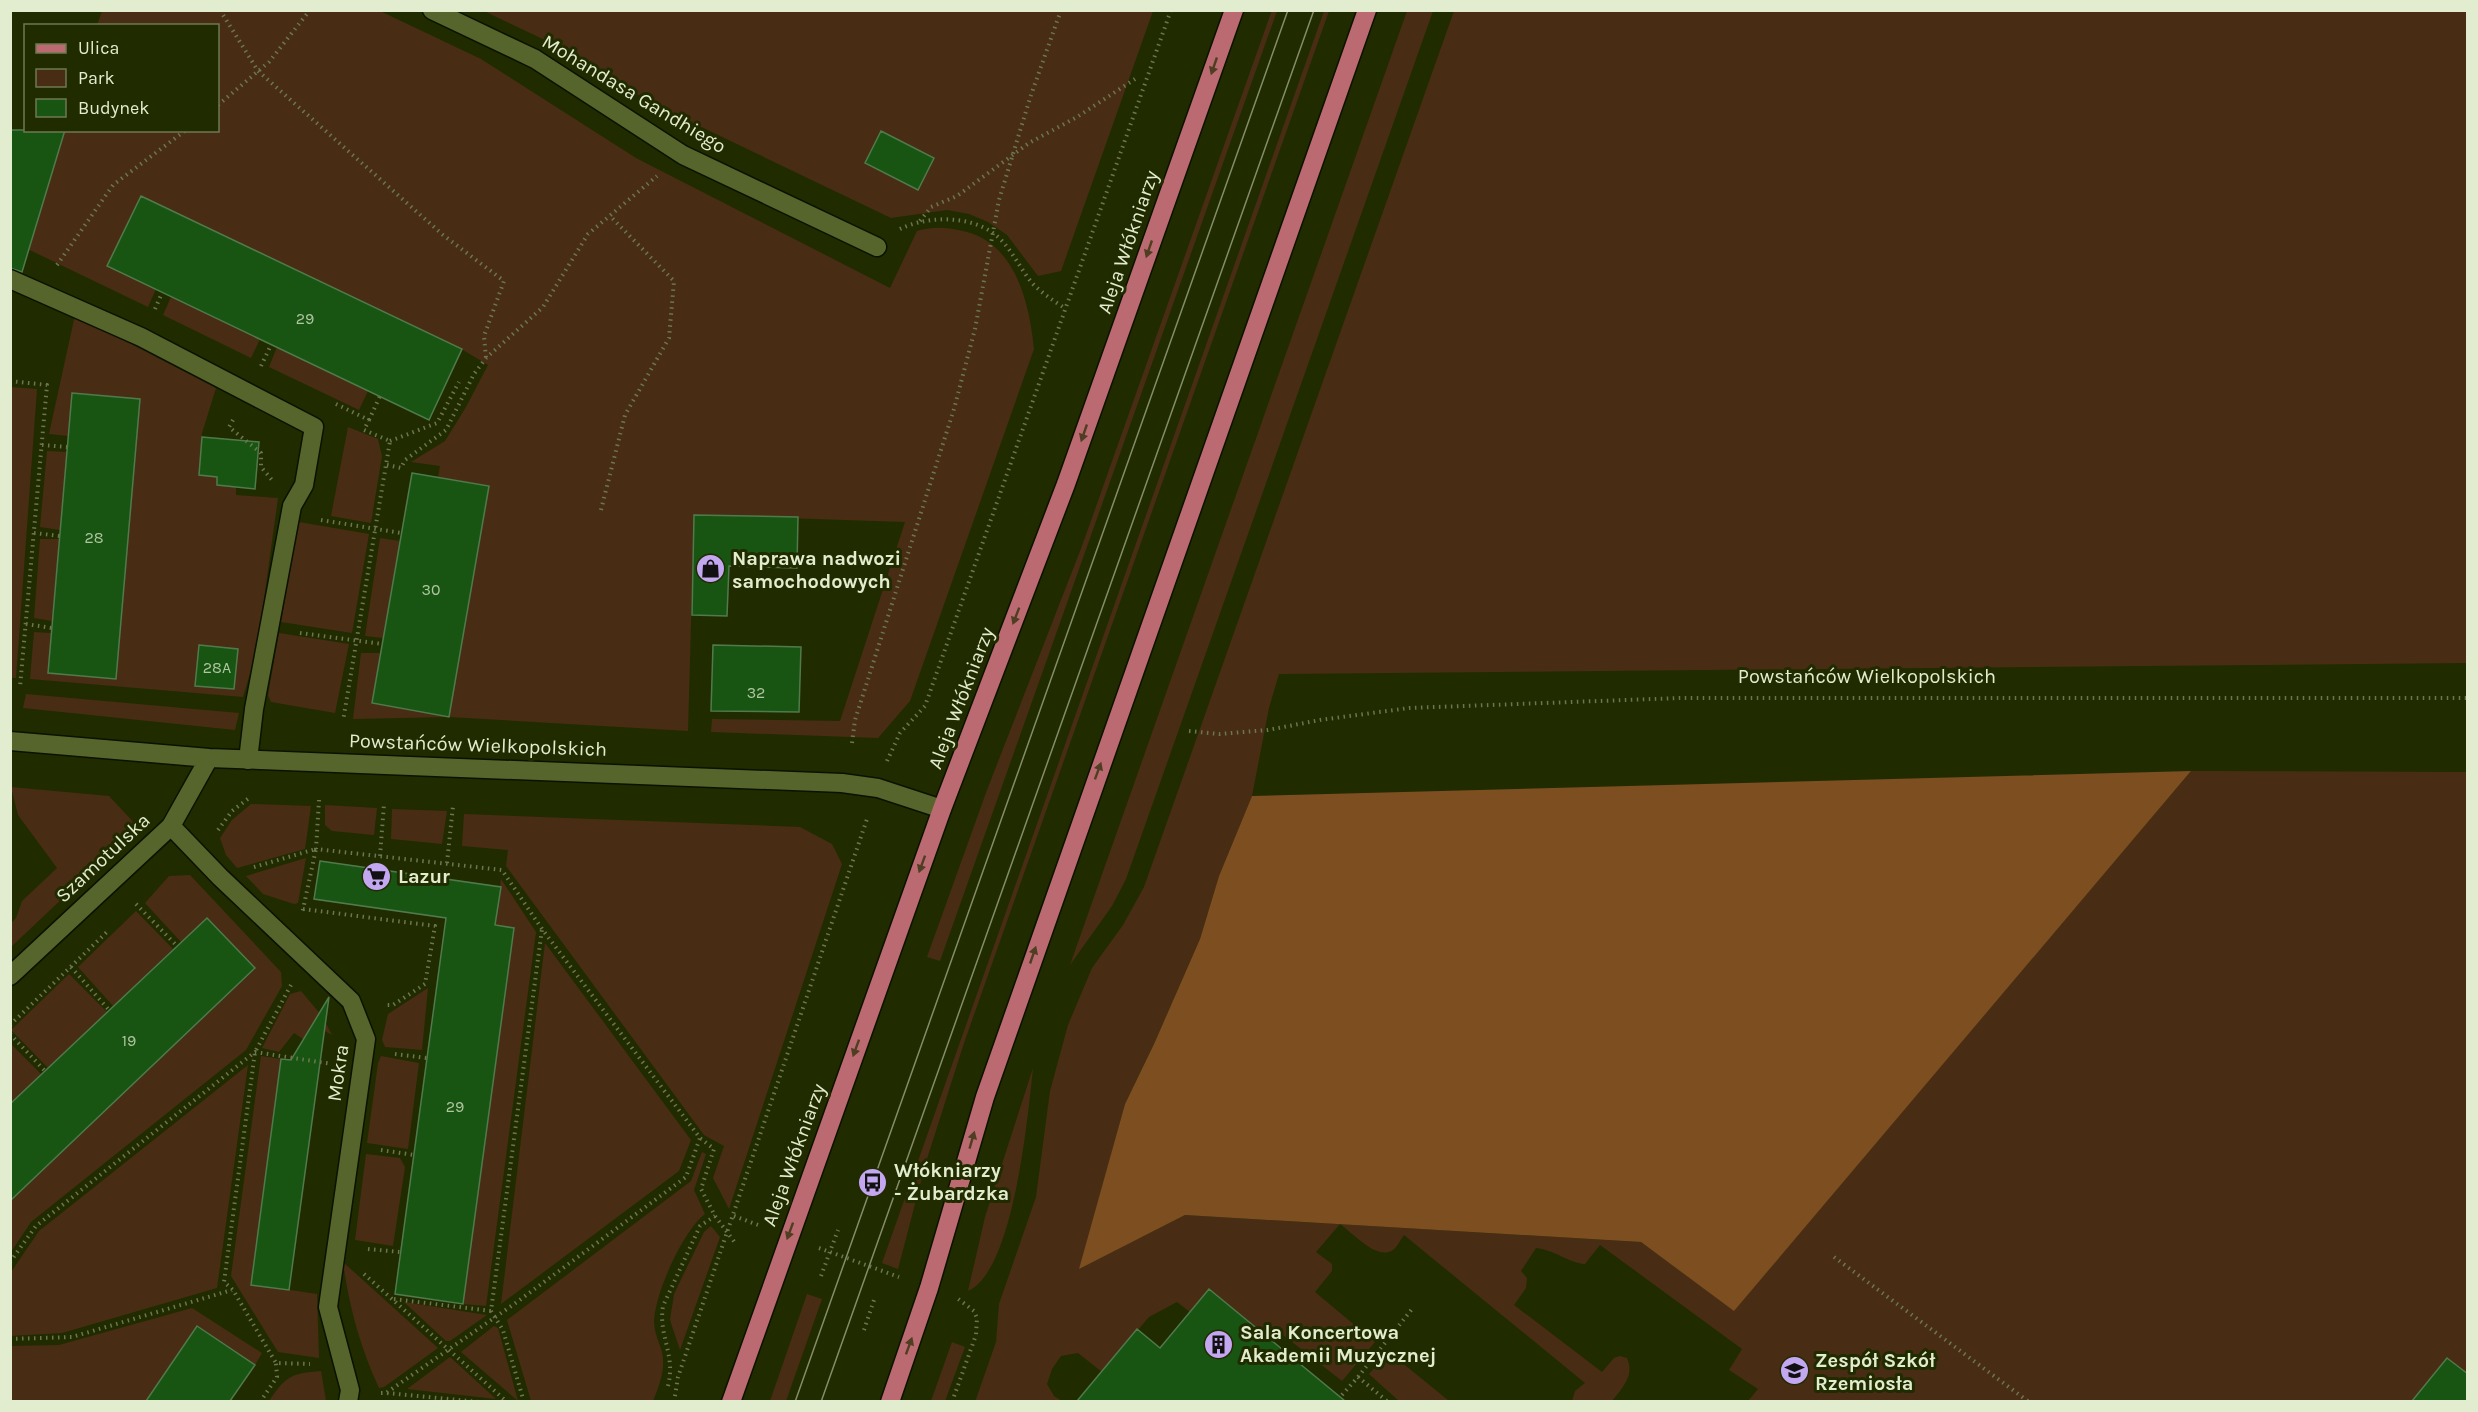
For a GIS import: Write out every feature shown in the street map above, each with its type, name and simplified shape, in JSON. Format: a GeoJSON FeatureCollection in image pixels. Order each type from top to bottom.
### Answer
{"type":"FeatureCollection","features":[{"type":"Feature","properties":{"kind":"main road","name":"Aleja Włókniarzy"},"geometry":{"type":"LineString","coordinates":[[731,1401],[942,809],[1066,484],[1234,10]]}},
{"type":"Feature","properties":{"kind":"main road"},"geometry":{"type":"LineString","coordinates":[[890,1401],[929,1287],[992,1075],[1367,10]]}},
{"type":"Feature","properties":{"kind":"street","name":"Mohandasa Gandhiego"},"geometry":{"type":"LineString","coordinates":[[432,10],[535,59],[683,154],[877,247]]}},
{"type":"Feature","properties":{"kind":"street"},"geometry":{"type":"LineString","coordinates":[[10,279],[141,337],[314,427],[304,485],[292,506],[254,709],[248,760]]}},
{"type":"Feature","properties":{"kind":"street","name":"Powstańców Wielkopolskich"},"geometry":{"type":"LineString","coordinates":[[10,741],[248,760],[780,778],[878,788],[942,809]]}},
{"type":"Feature","properties":{"kind":"street","name":"Szamotulska"},"geometry":{"type":"LineString","coordinates":[[10,976],[171,826],[209,758]]}},
{"type":"Feature","properties":{"kind":"street","name":"Mokra"},"geometry":{"type":"LineString","coordinates":[[171,826],[220,877],[351,1001],[366,1039],[327,1307],[349,1396]]}},
{"type":"Feature","properties":{"kind":"path"},"geometry":{"type":"LineString","coordinates":[[220,10],[258,71],[443,236],[504,281],[484,336],[486,358]]}},
{"type":"Feature","properties":{"kind":"path"},"geometry":{"type":"LineString","coordinates":[[219,104],[268,62],[310,10]]}},
{"type":"Feature","properties":{"kind":"path"},"geometry":{"type":"LineString","coordinates":[[852,743],[855,720],[954,409],[975,328],[993,233],[1012,155],[1061,10]]}},
{"type":"Feature","properties":{"kind":"path"},"geometry":{"type":"LineString","coordinates":[[674,1401],[678,1377],[891,749],[900,733],[925,706],[1171,10]]}},
{"type":"Feature","properties":{"kind":"path"},"geometry":{"type":"LineString","coordinates":[[920,221],[931,207],[957,196],[1012,155],[1135,79]]}},
{"type":"Feature","properties":{"kind":"path"},"geometry":{"type":"LineString","coordinates":[[55,268],[113,185],[183,132]]}},
{"type":"Feature","properties":{"kind":"path"},"geometry":{"type":"LineString","coordinates":[[387,465],[401,468],[405,460],[446,430],[474,374],[486,358],[543,307],[588,234],[683,154]]}},
{"type":"Feature","properties":{"kind":"path"},"geometry":{"type":"LineString","coordinates":[[602,510],[625,415],[669,338],[674,281],[610,216]]}},
{"type":"Feature","properties":{"kind":"path"},"geometry":{"type":"LineString","coordinates":[[877,247],[901,228],[920,221],[942,220],[970,224],[993,233],[1015,256],[1032,282],[1046,296],[1066,309]]}},
{"type":"Feature","properties":{"kind":"path"},"geometry":{"type":"LineString","coordinates":[[153,316],[162,293]]}},
{"type":"Feature","properties":{"kind":"path"},"geometry":{"type":"LineString","coordinates":[[260,368],[271,345]]}},
{"type":"Feature","properties":{"kind":"path"},"geometry":{"type":"LineString","coordinates":[[10,381],[47,385],[20,687]]}},
{"type":"Feature","properties":{"kind":"path"},"geometry":{"type":"LineString","coordinates":[[390,441],[437,423],[459,382]]}},
{"type":"Feature","properties":{"kind":"path"},"geometry":{"type":"LineString","coordinates":[[369,420],[380,396]]}},
{"type":"Feature","properties":{"kind":"path"},"geometry":{"type":"LineString","coordinates":[[42,446],[67,447]]}},
{"type":"Feature","properties":{"kind":"path"},"geometry":{"type":"LineString","coordinates":[[34,533],[60,536]]}},
{"type":"Feature","properties":{"kind":"path"},"geometry":{"type":"LineString","coordinates":[[26,624],[52,628]]}},
{"type":"Feature","properties":{"kind":"path"},"geometry":{"type":"LineString","coordinates":[[269,628],[382,644]]}},
{"type":"Feature","properties":{"kind":"path","name":"Powstańców Wielkopolskich"},"geometry":{"type":"LineString","coordinates":[[1189,731],[1219,734],[1268,730],[1320,720],[1409,708],[1668,699],[2468,698]]}},
{"type":"Feature","properties":{"kind":"path"},"geometry":{"type":"LineString","coordinates":[[213,837],[232,811],[249,798]]}},
{"type":"Feature","properties":{"kind":"path"},"geometry":{"type":"LineString","coordinates":[[260,1401],[277,1377],[276,1363],[233,1290],[224,1282],[255,1052],[296,976],[294,945],[316,849],[319,800]]}},
{"type":"Feature","properties":{"kind":"path"},"geometry":{"type":"LineString","coordinates":[[380,856],[384,804]]}},
{"type":"Feature","properties":{"kind":"path"},"geometry":{"type":"LineString","coordinates":[[447,863],[453,806]]}},
{"type":"Feature","properties":{"kind":"path"},"geometry":{"type":"LineString","coordinates":[[220,877],[316,849],[502,870],[542,929],[700,1138],[714,1149],[701,1189],[715,1216],[736,1244]]}},
{"type":"Feature","properties":{"kind":"path"},"geometry":{"type":"LineString","coordinates":[[128,912],[144,896]]}},
{"type":"Feature","properties":{"kind":"path"},"geometry":{"type":"LineString","coordinates":[[136,904],[177,946]]}},
{"type":"Feature","properties":{"kind":"path"},"geometry":{"type":"LineString","coordinates":[[294,908],[435,926],[425,984],[393,1005],[383,1005]]}},
{"type":"Feature","properties":{"kind":"path"},"geometry":{"type":"LineString","coordinates":[[10,1025],[112,928]]}},
{"type":"Feature","properties":{"kind":"path"},"geometry":{"type":"LineString","coordinates":[[491,1311],[542,929]]}},
{"type":"Feature","properties":{"kind":"path"},"geometry":{"type":"LineString","coordinates":[[70,967],[109,1010]]}},
{"type":"Feature","properties":{"kind":"path"},"geometry":{"type":"LineString","coordinates":[[10,1034],[45,1071]]}},
{"type":"Feature","properties":{"kind":"path"},"geometry":{"type":"LineString","coordinates":[[10,1262],[36,1226],[255,1052],[339,1065]]}},
{"type":"Feature","properties":{"kind":"path"},"geometry":{"type":"LineString","coordinates":[[386,1053],[427,1058]]}},
{"type":"Feature","properties":{"kind":"path"},"geometry":{"type":"LineString","coordinates":[[386,1393],[496,1317],[686,1177],[700,1138]]}},
{"type":"Feature","properties":{"kind":"path"},"geometry":{"type":"LineString","coordinates":[[372,1149],[414,1155]]}},
{"type":"Feature","properties":{"kind":"path"},"geometry":{"type":"LineString","coordinates":[[668,1386],[671,1374],[670,1352],[661,1319],[663,1306],[700,1226],[715,1216]]}},
{"type":"Feature","properties":{"kind":"path"},"geometry":{"type":"LineString","coordinates":[[734,1216],[929,1287],[968,1304],[977,1318],[976,1335],[952,1401]]}},
{"type":"Feature","properties":{"kind":"path"},"geometry":{"type":"LineString","coordinates":[[821,1276],[838,1230]]}},
{"type":"Feature","properties":{"kind":"path"},"geometry":{"type":"LineString","coordinates":[[359,1248],[400,1252]]}},
{"type":"Feature","properties":{"kind":"path"},"geometry":{"type":"LineString","coordinates":[[1834,1257],[2029,1401]]}},
{"type":"Feature","properties":{"kind":"path"},"geometry":{"type":"LineString","coordinates":[[356,1268],[507,1401]]}},
{"type":"Feature","properties":{"kind":"path"},"geometry":{"type":"LineString","coordinates":[[10,1340],[72,1337],[233,1290]]}},
{"type":"Feature","properties":{"kind":"path"},"geometry":{"type":"LineString","coordinates":[[864,1330],[875,1297]]}},
{"type":"Feature","properties":{"kind":"path"},"geometry":{"type":"LineString","coordinates":[[391,1298],[491,1311],[503,1330],[524,1401]]}},
{"type":"Feature","properties":{"kind":"path"},"geometry":{"type":"LineString","coordinates":[[1342,1395],[1412,1309]]}},
{"type":"Feature","properties":{"kind":"path"},"geometry":{"type":"LineString","coordinates":[[276,1363],[317,1364],[349,1396],[386,1393],[479,1401]]}},
{"type":"Feature","properties":{"kind":"path"},"geometry":{"type":"LineString","coordinates":[[1358,1377],[1388,1401]]}},
{"type":"Feature","properties":{"kind":"green space"},"geometry":{"type":"Polygon","coordinates":[[[1272,10],[1277,11],[940,961],[927,957],[987,790],[1082,546],[1272,10]]]}},
{"type":"Feature","properties":{"kind":"green space"},"geometry":{"type":"Polygon","coordinates":[[[102,11],[380,11],[481,59],[636,158],[890,288],[917,231],[948,228],[977,236],[993,246],[1006,259],[1023,293],[1034,349],[910,701],[878,738],[711,732],[712,719],[840,721],[905,522],[694,515],[688,731],[449,717],[489,486],[438,477],[440,466],[411,462],[445,441],[488,365],[463,350],[141,197],[156,289],[148,307],[11,241],[34,232],[65,132],[219,132],[219,24],[97,24],[102,11]]]}},
{"type":"Feature","properties":{"kind":"green space"},"geometry":{"type":"Polygon","coordinates":[[[484,11],[1153,11],[1061,271],[1038,276],[1007,235],[988,222],[969,214],[947,210],[891,218],[647,101],[589,61],[484,11]]]}},
{"type":"Feature","properties":{"kind":"green space"},"geometry":{"type":"Polygon","coordinates":[[[1324,11],[1329,11],[964,1043],[926,1162],[898,1269],[882,1263],[1324,11]]]}},
{"type":"Feature","properties":{"kind":"green space"},"geometry":{"type":"Polygon","coordinates":[[[1407,11],[1433,11],[1126,879],[1112,906],[1070,965],[1407,11]]]}},
{"type":"Feature","properties":{"kind":"green space"},"geometry":{"type":"Polygon","coordinates":[[[1454,11],[2467,11],[2467,663],[1279,674],[1269,708],[1252,796],[1219,876],[1200,939],[1125,1104],[1080,1268],[1185,1215],[1340,1224],[1316,1252],[1332,1264],[1332,1271],[1315,1292],[1375,1342],[1342,1381],[1278,1331],[1271,1340],[1209,1289],[1190,1312],[1177,1302],[1149,1317],[1102,1372],[1078,1353],[1061,1356],[1052,1369],[1047,1384],[1054,1396],[1062,1401],[975,1402],[996,1342],[999,1304],[1036,1197],[1050,1091],[1068,1025],[1092,968],[1123,925],[1144,887],[1454,11]]]}},
{"type":"Feature","properties":{"kind":"green space"},"geometry":{"type":"Polygon","coordinates":[[[171,297],[260,339],[251,358],[163,315],[171,297]]]}},
{"type":"Feature","properties":{"kind":"green space"},"geometry":{"type":"Polygon","coordinates":[[[75,315],[216,388],[202,433],[199,475],[217,477],[217,485],[236,487],[236,495],[278,498],[257,650],[243,697],[30,679],[34,632],[51,633],[48,673],[116,679],[140,399],[72,393],[68,436],[49,434],[75,315]],[[199,646],[195,685],[234,689],[238,649],[199,646]]]}},
{"type":"Feature","properties":{"kind":"green space"},"geometry":{"type":"Polygon","coordinates":[[[277,347],[368,391],[359,410],[269,367],[277,347]]]}},
{"type":"Feature","properties":{"kind":"green space"},"geometry":{"type":"Polygon","coordinates":[[[10,387],[37,389],[16,678],[10,678],[10,387]]]}},
{"type":"Feature","properties":{"kind":"green space"},"geometry":{"type":"Polygon","coordinates":[[[348,427],[378,439],[382,456],[371,523],[331,516],[348,427]]]}},
{"type":"Feature","properties":{"kind":"green space"},"geometry":{"type":"Polygon","coordinates":[[[47,451],[67,452],[60,530],[40,527],[47,451]]]}},
{"type":"Feature","properties":{"kind":"green space"},"geometry":{"type":"Polygon","coordinates":[[[299,522],[369,534],[352,633],[281,622],[299,522]]]}},
{"type":"Feature","properties":{"kind":"green space"},"geometry":{"type":"Polygon","coordinates":[[[380,538],[400,541],[383,638],[365,636],[380,538]]]}},
{"type":"Feature","properties":{"kind":"green space"},"geometry":{"type":"Polygon","coordinates":[[[40,539],[59,539],[52,621],[34,618],[40,539]]]}},
{"type":"Feature","properties":{"kind":"green space"},"geometry":{"type":"Polygon","coordinates":[[[279,633],[349,644],[335,713],[271,702],[268,695],[279,633]]]}},
{"type":"Feature","properties":{"kind":"green space"},"geometry":{"type":"Polygon","coordinates":[[[361,653],[380,653],[372,703],[449,717],[353,719],[361,653]]]}},
{"type":"Feature","properties":{"kind":"green space"},"geometry":{"type":"Polygon","coordinates":[[[26,694],[239,713],[235,730],[23,708],[26,694]]]}},
{"type":"Feature","properties":{"kind":"green space"},"geometry":{"type":"Polygon","coordinates":[[[2191,771],[2467,772],[2467,1374],[2447,1358],[2412,1402],[1748,1401],[1758,1389],[1729,1370],[1742,1349],[1600,1245],[1585,1264],[1536,1248],[1521,1271],[1527,1278],[1526,1288],[1514,1305],[1602,1372],[1614,1358],[1620,1356],[1627,1358],[1629,1364],[1626,1381],[1612,1401],[1572,1401],[1575,1391],[1585,1383],[1404,1235],[1393,1250],[1380,1252],[1365,1244],[1340,1224],[1641,1242],[1734,1310],[2191,771]]]}},
{"type":"Feature","properties":{"kind":"green space"},"geometry":{"type":"Polygon","coordinates":[[[11,787],[109,796],[138,827],[11,947],[11,923],[16,918],[22,901],[57,868],[18,815],[11,787]]]}},
{"type":"Feature","properties":{"kind":"green space"},"geometry":{"type":"Polygon","coordinates":[[[251,804],[311,806],[305,849],[237,868],[226,855],[220,838],[232,820],[251,804]]]}},
{"type":"Feature","properties":{"kind":"green space"},"geometry":{"type":"Polygon","coordinates":[[[325,805],[377,808],[374,835],[332,831],[325,825],[325,805]]]}},
{"type":"Feature","properties":{"kind":"green space"},"geometry":{"type":"Polygon","coordinates":[[[392,809],[447,811],[442,844],[391,839],[392,809]]]}},
{"type":"Feature","properties":{"kind":"green space"},"geometry":{"type":"Polygon","coordinates":[[[464,814],[800,827],[832,844],[842,864],[729,1209],[713,1178],[724,1146],[704,1135],[506,866],[508,850],[462,846],[464,814]]]}},
{"type":"Feature","properties":{"kind":"green space"},"geometry":{"type":"Polygon","coordinates":[[[306,858],[298,903],[294,904],[263,894],[246,876],[306,858]]]}},
{"type":"Feature","properties":{"kind":"green space"},"geometry":{"type":"Polygon","coordinates":[[[190,875],[281,972],[282,986],[246,1050],[31,1222],[11,1252],[11,1201],[255,969],[207,918],[181,942],[145,903],[169,876],[190,875]]]}},
{"type":"Feature","properties":{"kind":"green space"},"geometry":{"type":"Polygon","coordinates":[[[501,879],[536,932],[486,1306],[463,1304],[513,929],[495,925],[501,879]]]}},
{"type":"Feature","properties":{"kind":"green space"},"geometry":{"type":"Polygon","coordinates":[[[136,911],[173,949],[113,1006],[78,967],[136,911]]]}},
{"type":"Feature","properties":{"kind":"green space"},"geometry":{"type":"Polygon","coordinates":[[[545,943],[691,1140],[679,1171],[501,1304],[545,943]]]}},
{"type":"Feature","properties":{"kind":"green space"},"geometry":{"type":"Polygon","coordinates":[[[69,974],[107,1012],[48,1068],[11,1030],[69,974]]]}},
{"type":"Feature","properties":{"kind":"green space"},"geometry":{"type":"Polygon","coordinates":[[[428,988],[422,1050],[385,1047],[382,1040],[388,1014],[428,988]]]}},
{"type":"Feature","properties":{"kind":"green space"},"geometry":{"type":"Polygon","coordinates":[[[301,991],[322,1016],[332,1035],[312,1024],[303,1039],[294,1033],[279,1052],[262,1048],[290,994],[301,991]]]}},
{"type":"Feature","properties":{"kind":"green space"},"geometry":{"type":"Polygon","coordinates":[[[11,1044],[41,1074],[11,1104],[11,1044]]]}},
{"type":"Feature","properties":{"kind":"green space"},"geometry":{"type":"Polygon","coordinates":[[[261,1056],[281,1059],[251,1284],[317,1294],[319,1358],[278,1352],[231,1276],[261,1056]]]}},
{"type":"Feature","properties":{"kind":"green space"},"geometry":{"type":"Polygon","coordinates":[[[381,1056],[419,1063],[408,1149],[367,1143],[378,1063],[381,1056]]]}},
{"type":"Feature","properties":{"kind":"green space"},"geometry":{"type":"Polygon","coordinates":[[[248,1065],[217,1288],[62,1333],[11,1336],[11,1272],[39,1231],[248,1065]]]}},
{"type":"Feature","properties":{"kind":"green space"},"geometry":{"type":"Polygon","coordinates":[[[1033,1068],[1016,1190],[1007,1224],[997,1254],[984,1278],[968,1291],[985,1217],[1033,1068]]]}},
{"type":"Feature","properties":{"kind":"green space"},"geometry":{"type":"Polygon","coordinates":[[[702,1152],[706,1154],[694,1190],[705,1214],[679,1248],[659,1295],[654,1325],[662,1352],[663,1365],[660,1383],[653,1401],[531,1401],[507,1320],[691,1181],[702,1152]]]}},
{"type":"Feature","properties":{"kind":"green space"},"geometry":{"type":"Polygon","coordinates":[[[366,1154],[400,1158],[405,1167],[393,1246],[355,1240],[366,1154]]]}},
{"type":"Feature","properties":{"kind":"green space"},"geometry":{"type":"Polygon","coordinates":[[[711,1226],[720,1237],[680,1350],[670,1320],[674,1294],[704,1232],[711,1226]]]}},
{"type":"Feature","properties":{"kind":"green space"},"geometry":{"type":"Polygon","coordinates":[[[343,1262],[438,1348],[384,1387],[379,1388],[361,1342],[348,1294],[343,1262]]]}},
{"type":"Feature","properties":{"kind":"green space"},"geometry":{"type":"Polygon","coordinates":[[[807,1294],[822,1299],[786,1401],[770,1401],[807,1294]]]}},
{"type":"Feature","properties":{"kind":"green space"},"geometry":{"type":"Polygon","coordinates":[[[404,1302],[487,1315],[450,1341],[446,1341],[404,1302]]]}},
{"type":"Feature","properties":{"kind":"green space"},"geometry":{"type":"Polygon","coordinates":[[[192,1308],[262,1353],[255,1365],[197,1326],[146,1401],[11,1402],[10,1346],[59,1345],[192,1308]]]}},
{"type":"Feature","properties":{"kind":"green space"},"geometry":{"type":"Polygon","coordinates":[[[494,1326],[498,1328],[518,1401],[461,1352],[494,1326]]]}},
{"type":"Feature","properties":{"kind":"green space"},"geometry":{"type":"Polygon","coordinates":[[[952,1342],[965,1347],[945,1401],[931,1401],[952,1342]]]}},
{"type":"Feature","properties":{"kind":"green space"},"geometry":{"type":"Polygon","coordinates":[[[1389,1352],[1449,1401],[1399,1401],[1369,1374],[1389,1352]]]}},
{"type":"Feature","properties":{"kind":"green space"},"geometry":{"type":"Polygon","coordinates":[[[450,1357],[496,1399],[407,1389],[450,1357]]]}},
{"type":"Feature","properties":{"kind":"green space"},"geometry":{"type":"Polygon","coordinates":[[[321,1371],[326,1401],[269,1401],[280,1386],[290,1378],[302,1373],[321,1371]]]}},
{"type":"Feature","properties":{"kind":"shaded area"},"geometry":{"type":"Polygon","coordinates":[[[2191,771],[1734,1311],[1641,1242],[1185,1215],[1079,1269],[1125,1104],[1200,939],[1219,876],[1252,796],[2191,771]]]}},
{"type":"Feature","properties":{"kind":"building"},"geometry":{"type":"Polygon","coordinates":[[[10,130],[64,132],[22,272],[10,268],[10,130]]]}},
{"type":"Feature","properties":{"kind":"building"},"geometry":{"type":"Polygon","coordinates":[[[881,131],[934,158],[918,190],[865,163],[881,131]]]}},
{"type":"Feature","properties":{"kind":"building"},"geometry":{"type":"Polygon","coordinates":[[[141,196],[462,349],[429,420],[107,266],[141,196]]]}},
{"type":"Feature","properties":{"kind":"building"},"geometry":{"type":"Polygon","coordinates":[[[72,393],[140,399],[116,679],[48,673],[72,393]]]}},
{"type":"Feature","properties":{"kind":"building"},"geometry":{"type":"Polygon","coordinates":[[[202,437],[259,442],[255,489],[217,485],[217,477],[199,475],[202,437]]]}},
{"type":"Feature","properties":{"kind":"building"},"geometry":{"type":"Polygon","coordinates":[[[412,473],[489,486],[449,717],[372,703],[412,473]]]}},
{"type":"Feature","properties":{"kind":"building"},"geometry":{"type":"Polygon","coordinates":[[[694,515],[798,517],[797,568],[729,566],[727,616],[692,615],[694,515]]]}},
{"type":"Feature","properties":{"kind":"building"},"geometry":{"type":"Polygon","coordinates":[[[199,645],[238,649],[234,689],[195,686],[199,645]]]}},
{"type":"Feature","properties":{"kind":"building"},"geometry":{"type":"Polygon","coordinates":[[[713,645],[801,647],[799,712],[711,711],[713,645]]]}},
{"type":"Feature","properties":{"kind":"building"},"geometry":{"type":"Polygon","coordinates":[[[320,861],[501,887],[495,925],[514,928],[463,1304],[395,1294],[446,918],[314,899],[320,861]]]}},
{"type":"Feature","properties":{"kind":"building"},"geometry":{"type":"Polygon","coordinates":[[[207,918],[255,968],[10,1201],[10,1104],[207,918]]]}},
{"type":"Feature","properties":{"kind":"building"},"geometry":{"type":"Polygon","coordinates":[[[329,997],[289,1290],[251,1285],[281,1059],[291,1060],[329,997]]]}},
{"type":"Feature","properties":{"kind":"building","name":"Sala Koncertowa Akademii Muzycznej"},"geometry":{"type":"Polygon","coordinates":[[[1209,1289],[1345,1401],[1077,1401],[1137,1329],[1160,1348],[1209,1289]]]}},
{"type":"Feature","properties":{"kind":"building"},"geometry":{"type":"Polygon","coordinates":[[[197,1326],[255,1365],[230,1401],[146,1401],[197,1326]]]}},
{"type":"Feature","properties":{"kind":"building"},"geometry":{"type":"Polygon","coordinates":[[[2447,1358],[2468,1374],[2468,1401],[2412,1401],[2447,1358]]]}},
{"type":"Feature","properties":{"kind":"tram line"},"geometry":{"type":"LineString","coordinates":[[795,1402],[1288,10]]}},
{"type":"Feature","properties":{"kind":"tram line"},"geometry":{"type":"LineString","coordinates":[[821,1402],[1314,10]]}},
{"type":"Feature","properties":{"kind":"place","name":"Naprawa nadwozi samochodowych"},"geometry":{"type":"Point","coordinates":[711,569]}},
{"type":"Feature","properties":{"kind":"place","name":"Lazur"},"geometry":{"type":"Point","coordinates":[377,876]}},
{"type":"Feature","properties":{"kind":"place","name":"Włókniarzy - Żubardzka"},"geometry":{"type":"Point","coordinates":[873,1182]}},
{"type":"Feature","properties":{"kind":"place","name":"Sala Koncertowa Akademii Muzycznej"},"geometry":{"type":"Point","coordinates":[1219,1344]}},
{"type":"Feature","properties":{"kind":"place","name":"Zespół Szkół Rzemiosła"},"geometry":{"type":"Point","coordinates":[1794,1371]}}]}
